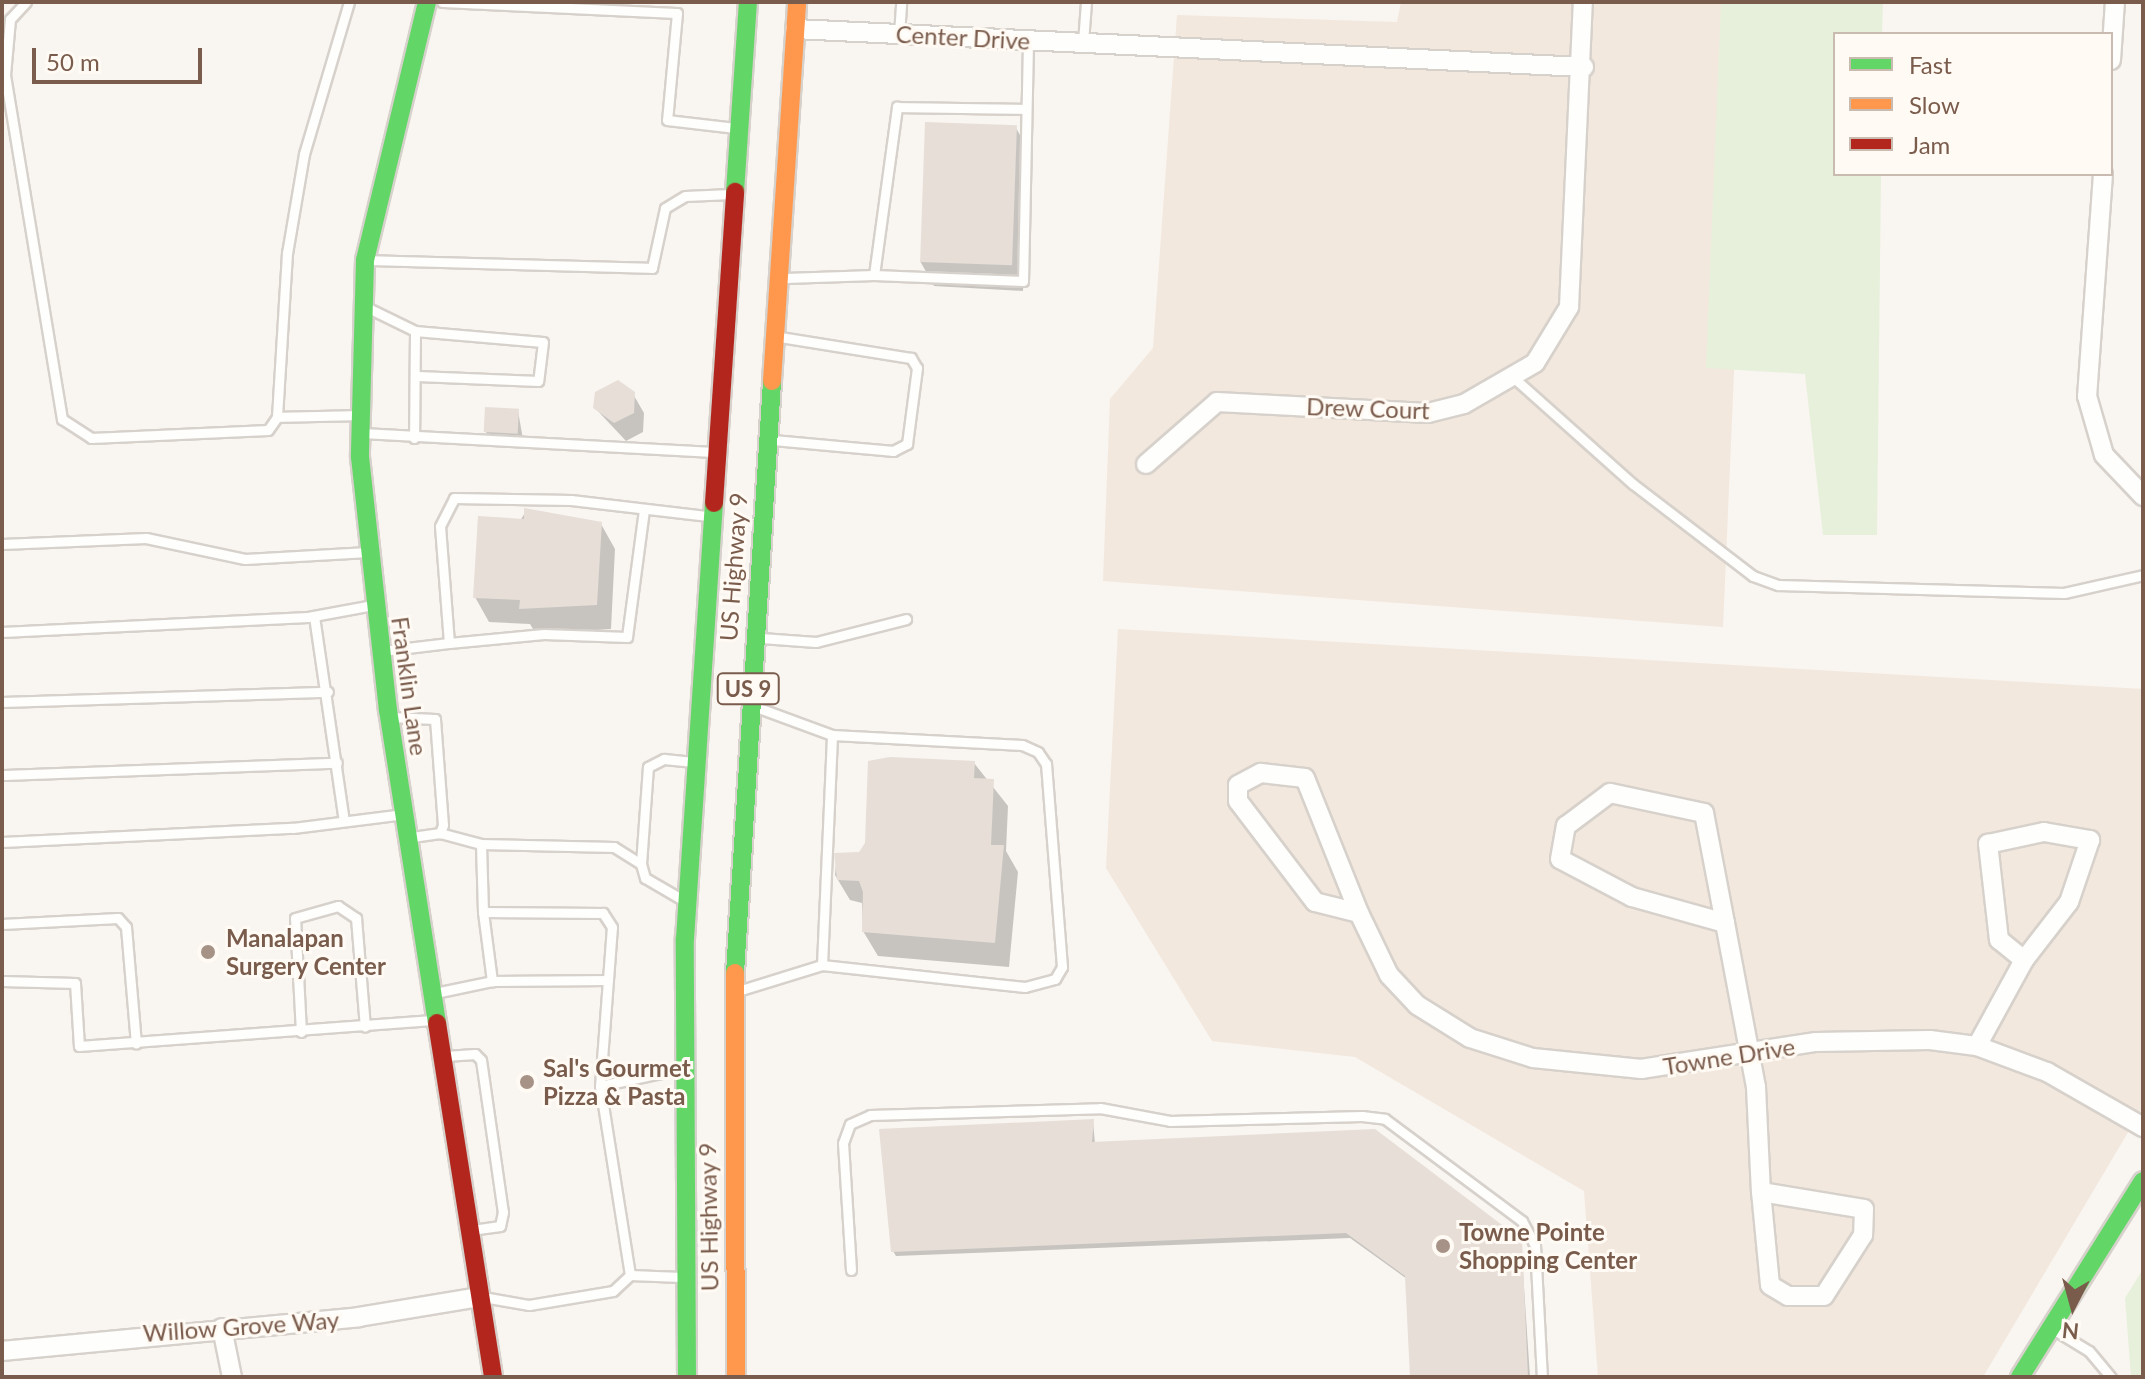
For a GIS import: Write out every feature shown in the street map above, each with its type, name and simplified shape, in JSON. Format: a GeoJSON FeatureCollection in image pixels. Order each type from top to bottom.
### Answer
{"type":"FeatureCollection","features":[{"type":"Feature","properties":{"kind":"main road","name":"Franklin Lane"},"geometry":{"type":"LineString","coordinates":[[427,2],[365,260],[359,424],[368,552],[390,717],[493,1377]]}},
{"type":"Feature","properties":{"kind":"main road","name":"US Highway 9"},"geometry":{"type":"LineString","coordinates":[[687,1377],[683,1068],[687,903],[694,762],[748,2]]}},
{"type":"Feature","properties":{"kind":"main road","name":"US Highway 9"},"geometry":{"type":"LineString","coordinates":[[736,1377],[734,993],[747,703],[797,2]]}},
{"type":"Feature","properties":{"kind":"main road"},"geometry":{"type":"LineString","coordinates":[[2020,1377],[2143,1181]]}},
{"type":"Feature","properties":{"kind":"street","name":"Drew Court"},"geometry":{"type":"LineString","coordinates":[[1146,464],[1217,402],[1428,413],[1514,378],[1535,363],[1569,307],[1584,67],[1583,2]]}},
{"type":"Feature","properties":{"kind":"street"},"geometry":{"type":"LineString","coordinates":[[2113,32],[2115,2]]}},
{"type":"Feature","properties":{"kind":"street","name":"Center Drive"},"geometry":{"type":"LineString","coordinates":[[795,29],[1584,67]]}},
{"type":"Feature","properties":{"kind":"street"},"geometry":{"type":"LineString","coordinates":[[2103,176],[2088,405],[2104,455],[2143,496]]}},
{"type":"Feature","properties":{"kind":"street","name":"Towne Drive"},"geometry":{"type":"LineString","coordinates":[[1359,913],[1315,902],[1238,801],[1238,785],[1261,773],[1305,778],[1359,913],[1402,990],[1440,1022],[1491,1045],[1605,1068],[1882,1037],[1977,1046],[2055,1076],[2143,1127]]}},
{"type":"Feature","properties":{"kind":"street"},"geometry":{"type":"LineString","coordinates":[[1725,923],[1632,897],[1560,859],[1560,835],[1610,793],[1704,813],[1751,1054],[1761,1192],[1770,1285],[1788,1296],[1824,1296],[1863,1235],[1864,1209],[1761,1192]]}},
{"type":"Feature","properties":{"kind":"street"},"geometry":{"type":"LineString","coordinates":[[1977,1046],[2024,960],[2069,902],[2090,840],[2085,835],[2044,832],[1988,844],[1999,940],[2024,960]]}},
{"type":"Feature","properties":{"kind":"street","name":"Willow Grove Way"},"geometry":{"type":"LineString","coordinates":[[2,1351],[359,1317],[480,1297]]}},
{"type":"Feature","properties":{"kind":"street"},"geometry":{"type":"LineString","coordinates":[[222,1328],[232,1377]]}},
{"type":"Feature","properties":{"kind":"lane"},"geometry":{"type":"LineString","coordinates":[[26,2],[7,32],[5,75],[62,419],[91,438],[268,430],[277,417],[287,253],[304,154],[349,2]]}},
{"type":"Feature","properties":{"kind":"lane"},"geometry":{"type":"LineString","coordinates":[[442,2],[677,13],[667,120],[739,128]]}},
{"type":"Feature","properties":{"kind":"lane"},"geometry":{"type":"LineString","coordinates":[[899,34],[901,2]]}},
{"type":"Feature","properties":{"kind":"lane"},"geometry":{"type":"LineString","coordinates":[[1083,42],[1086,2]]}},
{"type":"Feature","properties":{"kind":"lane"},"geometry":{"type":"LineString","coordinates":[[777,278],[874,275],[1023,281],[1028,41]]}},
{"type":"Feature","properties":{"kind":"lane"},"geometry":{"type":"LineString","coordinates":[[874,275],[897,107],[1026,109]]}},
{"type":"Feature","properties":{"kind":"lane"},"geometry":{"type":"LineString","coordinates":[[365,260],[652,268],[665,208],[685,196],[734,194]]}},
{"type":"Feature","properties":{"kind":"lane"},"geometry":{"type":"LineString","coordinates":[[361,304],[415,331],[543,342],[538,381],[417,376]]}},
{"type":"Feature","properties":{"kind":"lane"},"geometry":{"type":"LineString","coordinates":[[414,438],[417,376],[415,331]]}},
{"type":"Feature","properties":{"kind":"lane"},"geometry":{"type":"LineString","coordinates":[[766,439],[893,451],[907,444],[917,368],[911,358],[773,336]]}},
{"type":"Feature","properties":{"kind":"lane"},"geometry":{"type":"LineString","coordinates":[[1514,378],[1633,484],[1753,576],[1778,585],[2064,593],[2143,575]]}},
{"type":"Feature","properties":{"kind":"lane"},"geometry":{"type":"LineString","coordinates":[[277,417],[359,424],[414,438],[716,452]]}},
{"type":"Feature","properties":{"kind":"lane"},"geometry":{"type":"LineString","coordinates":[[449,643],[440,526],[447,503],[461,496],[571,500],[711,516]]}},
{"type":"Feature","properties":{"kind":"lane"},"geometry":{"type":"LineString","coordinates":[[381,652],[544,634],[627,637],[644,510]]}},
{"type":"Feature","properties":{"kind":"lane"},"geometry":{"type":"LineString","coordinates":[[2,544],[146,538],[245,559],[368,552]]}},
{"type":"Feature","properties":{"kind":"lane"},"geometry":{"type":"LineString","coordinates":[[2,632],[314,616],[375,605]]}},
{"type":"Feature","properties":{"kind":"lane"},"geometry":{"type":"LineString","coordinates":[[314,616],[328,692],[344,821]]}},
{"type":"Feature","properties":{"kind":"lane"},"geometry":{"type":"LineString","coordinates":[[752,637],[816,642],[906,619]]}},
{"type":"Feature","properties":{"kind":"lane"},"geometry":{"type":"LineString","coordinates":[[2,702],[328,692]]}},
{"type":"Feature","properties":{"kind":"lane"},"geometry":{"type":"LineString","coordinates":[[734,993],[822,965],[1025,987],[1055,979],[1062,967],[1046,764],[1038,752],[1022,745],[832,735],[747,703]]}},
{"type":"Feature","properties":{"kind":"lane"},"geometry":{"type":"LineString","coordinates":[[390,717],[435,719],[440,833]]}},
{"type":"Feature","properties":{"kind":"lane"},"geometry":{"type":"LineString","coordinates":[[822,965],[832,735]]}},
{"type":"Feature","properties":{"kind":"lane"},"geometry":{"type":"LineString","coordinates":[[687,903],[645,878],[641,864],[648,767],[664,759],[694,762]]}},
{"type":"Feature","properties":{"kind":"lane"},"geometry":{"type":"LineString","coordinates":[[2,775],[337,763]]}},
{"type":"Feature","properties":{"kind":"lane"},"geometry":{"type":"LineString","coordinates":[[2,842],[344,821],[404,814]]}},
{"type":"Feature","properties":{"kind":"lane"},"geometry":{"type":"LineString","coordinates":[[408,837],[440,833],[481,844],[614,847],[641,864]]}},
{"type":"Feature","properties":{"kind":"lane"},"geometry":{"type":"LineString","coordinates":[[481,844],[483,912],[492,981]]}},
{"type":"Feature","properties":{"kind":"lane"},"geometry":{"type":"LineString","coordinates":[[301,1032],[295,918],[338,906],[356,918],[365,1027]]}},
{"type":"Feature","properties":{"kind":"lane"},"geometry":{"type":"LineString","coordinates":[[483,912],[603,913],[612,927],[600,1086],[630,1275]]}},
{"type":"Feature","properties":{"kind":"lane"},"geometry":{"type":"LineString","coordinates":[[2,924],[118,918],[126,927],[136,1044]]}},
{"type":"Feature","properties":{"kind":"lane"},"geometry":{"type":"LineString","coordinates":[[432,993],[492,981],[608,980]]}},
{"type":"Feature","properties":{"kind":"lane"},"geometry":{"type":"LineString","coordinates":[[2,981],[75,983],[79,1046],[436,1020]]}},
{"type":"Feature","properties":{"kind":"lane"},"geometry":{"type":"LineString","coordinates":[[441,1057],[475,1054],[481,1060],[503,1212],[500,1226],[469,1230]]}},
{"type":"Feature","properties":{"kind":"lane"},"geometry":{"type":"LineString","coordinates":[[600,1086],[683,1068]]}},
{"type":"Feature","properties":{"kind":"lane"},"geometry":{"type":"LineString","coordinates":[[851,1270],[843,1143],[850,1124],[870,1115],[1100,1108],[1170,1121],[1385,1119],[1522,1221],[1535,1245],[1542,1377]]}},
{"type":"Feature","properties":{"kind":"lane"},"geometry":{"type":"LineString","coordinates":[[480,1297],[529,1305],[613,1291],[630,1275],[684,1278]]}},
{"type":"Feature","properties":{"kind":"lane"},"geometry":{"type":"LineString","coordinates":[[2051,1328],[2089,1351],[2111,1377]]}},
{"type":"Feature","properties":{"kind":"shaded area"},"geometry":{"type":"Polygon","coordinates":[[[1401,2],[1750,2],[1723,627],[1103,581],[1110,399],[1153,348],[1177,15],[1397,22],[1401,2]]]}},
{"type":"Feature","properties":{"kind":"shaded area"},"geometry":{"type":"Polygon","coordinates":[[[1118,629],[2143,689],[2143,1107],[1983,1377],[1598,1377],[1584,1191],[1355,1057],[1212,1041],[1106,868],[1118,629]]]}},
{"type":"Feature","properties":{"kind":"green space"},"geometry":{"type":"Polygon","coordinates":[[[1721,2],[1883,2],[1882,32],[1833,32],[1833,176],[1881,176],[1877,535],[1823,535],[1805,374],[1706,368],[1721,2]]]}},
{"type":"Feature","properties":{"kind":"green space"},"geometry":{"type":"Polygon","coordinates":[[[2143,1269],[2143,1377],[2131,1377],[2125,1298],[2143,1269]]]}},
{"type":"Feature","properties":{"kind":"building"},"geometry":{"type":"Polygon","coordinates":[[[925,122],[1017,125],[1012,265],[920,262],[925,122]]]}},
{"type":"Feature","properties":{"kind":"building"},"geometry":{"type":"Polygon","coordinates":[[[618,380],[635,392],[634,413],[614,423],[593,408],[595,392],[618,380]]]}},
{"type":"Feature","properties":{"kind":"building"},"geometry":{"type":"Polygon","coordinates":[[[485,407],[519,409],[518,434],[484,432],[485,407]]]}},
{"type":"Feature","properties":{"kind":"building"},"geometry":{"type":"Polygon","coordinates":[[[524,508],[602,522],[597,605],[519,609],[520,600],[473,598],[478,516],[524,519],[524,508]]]}},
{"type":"Feature","properties":{"kind":"building"},"geometry":{"type":"Polygon","coordinates":[[[890,757],[975,761],[974,778],[994,779],[991,845],[1004,845],[995,943],[862,932],[863,892],[859,881],[837,880],[834,853],[859,852],[865,843],[868,761],[890,757]]]}},
{"type":"Feature","properties":{"kind":"building","name":"Towne Pointe Shopping Center"},"geometry":{"type":"Polygon","coordinates":[[[1094,1119],[1092,1142],[1375,1129],[1522,1240],[1528,1377],[1410,1377],[1405,1276],[1346,1233],[891,1252],[879,1129],[1094,1119]]]}},
{"type":"Feature","properties":{"kind":"traffic: fast"},"geometry":{"type":"LineString","coordinates":[[427,2],[365,260],[360,457],[388,710],[437,1023]]}},
{"type":"Feature","properties":{"kind":"traffic: fast"},"geometry":{"type":"LineString","coordinates":[[735,192],[748,2]]}},
{"type":"Feature","properties":{"kind":"traffic: fast"},"geometry":{"type":"LineString","coordinates":[[735,973],[772,381]]}},
{"type":"Feature","properties":{"kind":"traffic: fast"},"geometry":{"type":"LineString","coordinates":[[687,1377],[685,939],[714,503]]}},
{"type":"Feature","properties":{"kind":"traffic: fast"},"geometry":{"type":"LineString","coordinates":[[2020,1377],[2143,1181]]}},
{"type":"Feature","properties":{"kind":"traffic: slow"},"geometry":{"type":"LineString","coordinates":[[772,381],[797,2]]}},
{"type":"Feature","properties":{"kind":"traffic: slow"},"geometry":{"type":"LineString","coordinates":[[735,973],[736,1377]]}},
{"type":"Feature","properties":{"kind":"traffic: jam"},"geometry":{"type":"LineString","coordinates":[[714,503],[735,192]]}},
{"type":"Feature","properties":{"kind":"traffic: jam"},"geometry":{"type":"LineString","coordinates":[[437,1023],[493,1377]]}},
{"type":"Feature","properties":{"kind":"place","name":"Manalapan Surgery Center"},"geometry":{"type":"Point","coordinates":[208,952]}},
{"type":"Feature","properties":{"kind":"place","name":"Sal's Gourmet Pizza & Pasta"},"geometry":{"type":"Point","coordinates":[527,1082]}},
{"type":"Feature","properties":{"kind":"place","name":"Towne Pointe Shopping Center"},"geometry":{"type":"Point","coordinates":[1443,1246]}}]}
